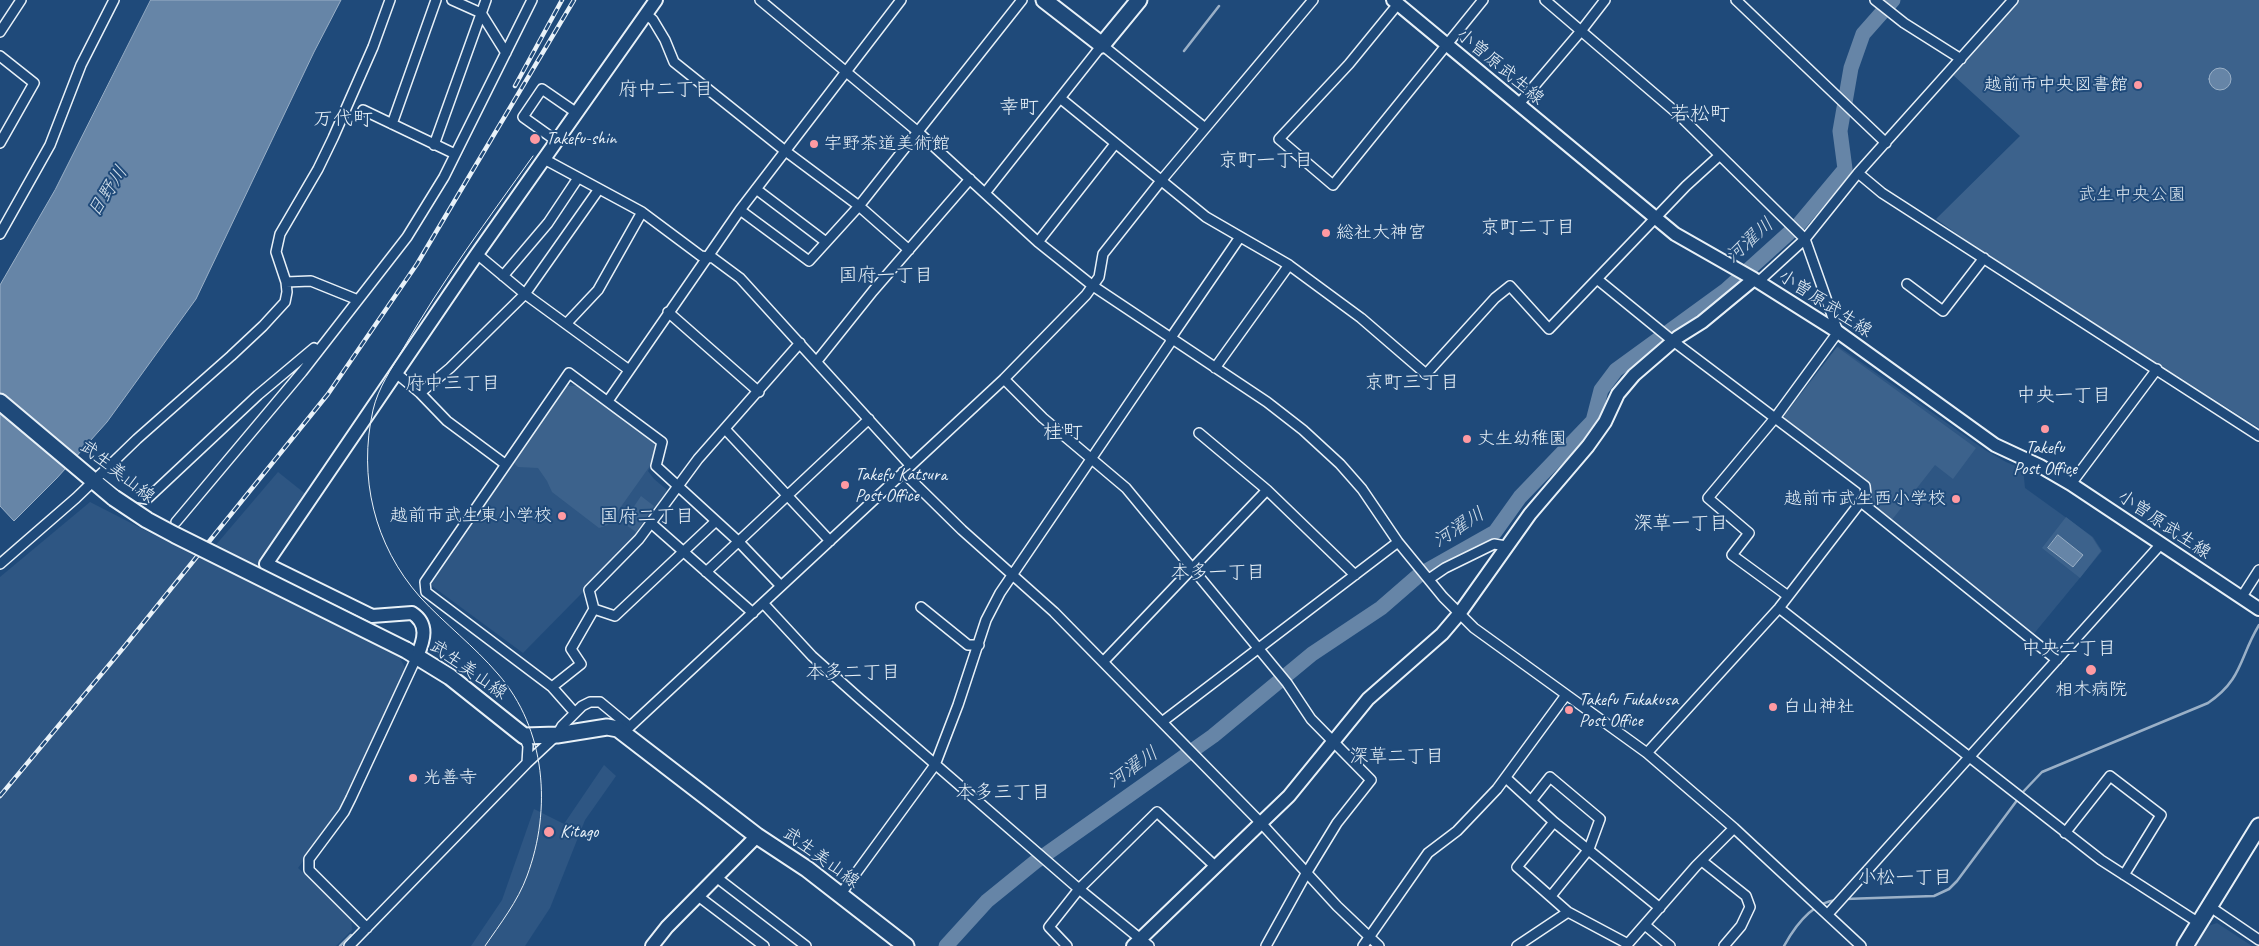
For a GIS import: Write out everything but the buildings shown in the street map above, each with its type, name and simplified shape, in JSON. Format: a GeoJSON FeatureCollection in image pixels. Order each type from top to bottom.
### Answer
{"type":"FeatureCollection","features":[{"type":"Feature","properties":{"kind":"main road"},"geometry":{"type":"LineString","coordinates":[[1044,0],[1102,45],[1138,0]]}},
{"type":"Feature","properties":{"kind":"main road","name":"武生美山線"},"geometry":{"type":"LineString","coordinates":[[0,402],[94,475],[114,498],[147,520],[412,653],[478,697],[524,736],[557,735],[610,727],[626,729],[756,836],[785,853],[906,946]]}},
{"type":"Feature","properties":{"kind":"main road"},"geometry":{"type":"LineString","coordinates":[[2185,946],[2259,826]]}},
{"type":"Feature","properties":{"kind":"street"},"geometry":{"type":"LineString","coordinates":[[0,32],[21,0]]}},
{"type":"Feature","properties":{"kind":"street"},"geometry":{"type":"LineString","coordinates":[[0,234],[50,145],[81,65],[114,0]]}},
{"type":"Feature","properties":{"kind":"street"},"geometry":{"type":"LineString","coordinates":[[0,564],[94,475],[274,315],[285,302],[286,282],[276,252],[280,234],[318,169],[333,138],[373,47],[390,0]]}},
{"type":"Feature","properties":{"kind":"street"},"geometry":{"type":"LineString","coordinates":[[392,124],[436,0]]}},
{"type":"Feature","properties":{"kind":"street"},"geometry":{"type":"LineString","coordinates":[[452,0],[481,13],[506,52]]}},
{"type":"Feature","properties":{"kind":"street"},"geometry":{"type":"LineString","coordinates":[[434,144],[486,0]]}},
{"type":"Feature","properties":{"kind":"street"},"geometry":{"type":"LineString","coordinates":[[176,522],[302,372],[317,350],[398,250],[422,215],[455,154],[532,0]]}},
{"type":"Feature","properties":{"kind":"street"},"geometry":{"type":"LineString","coordinates":[[367,928],[309,870],[309,859],[344,812],[351,798],[412,653],[424,638],[424,629],[421,621],[412,613],[372,616],[266,564],[477,254],[656,0]]}},
{"type":"Feature","properties":{"kind":"street"},"geometry":{"type":"LineString","coordinates":[[760,0],[846,70],[917,131],[1038,242],[1093,286],[1285,416],[1340,464],[1362,489],[1398,542],[1458,614],[1474,628],[1647,753],[1734,828],[1861,946]]}},
{"type":"Feature","properties":{"kind":"street"},"geometry":{"type":"LineString","coordinates":[[608,401],[705,258],[740,210],[784,150],[901,0]]}},
{"type":"Feature","properties":{"kind":"street"},"geometry":{"type":"LineString","coordinates":[[740,210],[809,261],[859,206],[1022,0]]}},
{"type":"Feature","properties":{"kind":"street"},"geometry":{"type":"LineString","coordinates":[[349,946],[527,763],[557,735],[562,726],[575,713],[590,702],[600,702],[626,729],[1004,379],[1055,328],[1093,286],[1099,277],[1103,254],[1160,182],[1313,0]]}},
{"type":"Feature","properties":{"kind":"street"},"geometry":{"type":"LineString","coordinates":[[1395,2],[1349,64],[1279,139],[1333,185],[1483,0]]}},
{"type":"Feature","properties":{"kind":"street"},"geometry":{"type":"LineString","coordinates":[[1545,0],[1678,114],[1805,239],[1838,332],[1775,418],[1708,498],[1749,533],[1732,555],[1788,596]]}},
{"type":"Feature","properties":{"kind":"street"},"geometry":{"type":"LineString","coordinates":[[1518,105],[1582,31],[1605,0]]}},
{"type":"Feature","properties":{"kind":"street"},"geometry":{"type":"LineString","coordinates":[[1736,0],[1886,143]]}},
{"type":"Feature","properties":{"kind":"street"},"geometry":{"type":"LineString","coordinates":[[763,603],[812,656],[1141,944],[1289,796],[1368,699],[1442,634],[1530,514],[1588,446],[1604,422],[1618,394],[1634,375],[1673,341],[1702,322],[1751,278],[1805,239],[1858,173],[2013,0]]}},
{"type":"Feature","properties":{"kind":"street","name":"小曽原武生線"},"geometry":{"type":"LineString","coordinates":[[1395,2],[1518,105],[1691,245],[1751,278],[1838,332],[1995,445],[2040,466],[2071,484],[2259,609]]}},
{"type":"Feature","properties":{"kind":"street"},"geometry":{"type":"LineString","coordinates":[[1880,2],[1904,23],[1961,59]]}},
{"type":"Feature","properties":{"kind":"street"},"geometry":{"type":"LineString","coordinates":[[646,14],[652,20],[664,40],[674,62],[784,150],[859,206],[909,250]]}},
{"type":"Feature","properties":{"kind":"street"},"geometry":{"type":"LineString","coordinates":[[985,193],[1102,45],[1205,128]]}},
{"type":"Feature","properties":{"kind":"street"},"geometry":{"type":"LineString","coordinates":[[0,56],[34,83],[2,137]]}},
{"type":"Feature","properties":{"kind":"street"},"geometry":{"type":"LineString","coordinates":[[551,137],[524,118],[542,89],[571,109]]}},
{"type":"Feature","properties":{"kind":"street"},"geometry":{"type":"LineString","coordinates":[[1060,98],[1160,182],[1206,217],[1289,265],[1361,318],[1426,374],[1496,298],[1510,286],[1550,329],[1686,186],[1719,156]]}},
{"type":"Feature","properties":{"kind":"street"},"geometry":{"type":"LineString","coordinates":[[363,110],[455,154]]}},
{"type":"Feature","properties":{"kind":"street"},"geometry":{"type":"LineString","coordinates":[[1038,242],[1115,144]]}},
{"type":"Feature","properties":{"kind":"street"},"geometry":{"type":"LineString","coordinates":[[544,159],[642,212],[705,258],[713,258],[740,278],[869,419],[907,468],[962,530],[1012,576],[1037,596],[1261,823],[1369,938],[1379,946]]}},
{"type":"Feature","properties":{"kind":"street"},"geometry":{"type":"LineString","coordinates":[[1858,173],[1882,194],[2259,436]]}},
{"type":"Feature","properties":{"kind":"street"},"geometry":{"type":"LineString","coordinates":[[503,276],[548,222],[578,178]]}},
{"type":"Feature","properties":{"kind":"street"},"geometry":{"type":"LineString","coordinates":[[817,361],[970,179]]}},
{"type":"Feature","properties":{"kind":"street"},"geometry":{"type":"LineString","coordinates":[[756,189],[826,242]]}},
{"type":"Feature","properties":{"kind":"street"},"geometry":{"type":"LineString","coordinates":[[420,393],[450,368],[525,294],[599,190]]}},
{"type":"Feature","properties":{"kind":"street"},"geometry":{"type":"LineString","coordinates":[[566,324],[598,290],[642,212]]}},
{"type":"Feature","properties":{"kind":"street"},"geometry":{"type":"LineString","coordinates":[[840,895],[935,765],[990,611],[1240,237]]}},
{"type":"Feature","properties":{"kind":"street"},"geometry":{"type":"LineString","coordinates":[[477,254],[525,294],[629,370]]}},
{"type":"Feature","properties":{"kind":"street"},"geometry":{"type":"LineString","coordinates":[[1907,284],[1943,311],[1984,258]]}},
{"type":"Feature","properties":{"kind":"street"},"geometry":{"type":"LineString","coordinates":[[1215,368],[1289,265]]}},
{"type":"Feature","properties":{"kind":"street"},"geometry":{"type":"LineString","coordinates":[[1598,279],[1673,341],[1865,486],[1866,495],[1779,608],[1647,753]]}},
{"type":"Feature","properties":{"kind":"street"},"geometry":{"type":"LineString","coordinates":[[286,282],[311,281],[358,300]]}},
{"type":"Feature","properties":{"kind":"street"},"geometry":{"type":"LineString","coordinates":[[668,312],[759,392]]}},
{"type":"Feature","properties":{"kind":"street"},"geometry":{"type":"LineString","coordinates":[[552,687],[581,664],[571,649],[594,609],[589,590],[639,539],[678,485],[800,343]]}},
{"type":"Feature","properties":{"kind":"street"},"geometry":{"type":"LineString","coordinates":[[94,475],[135,498],[147,499],[269,385],[314,348],[317,350]]}},
{"type":"Feature","properties":{"kind":"street"},"geometry":{"type":"LineString","coordinates":[[2071,484],[2157,369]]}},
{"type":"Feature","properties":{"kind":"street"},"geometry":{"type":"LineString","coordinates":[[396,373],[420,393],[447,421],[505,464]]}},
{"type":"Feature","properties":{"kind":"street"},"geometry":{"type":"LineString","coordinates":[[575,713],[552,687],[426,592],[425,582],[569,373],[662,442],[656,466],[738,541],[781,586]]}},
{"type":"Feature","properties":{"kind":"street"},"geometry":{"type":"LineString","coordinates":[[1004,379],[1043,418],[1126,488],[1287,683],[1311,719],[1371,780],[1337,823],[1266,946]]}},
{"type":"Feature","properties":{"kind":"street"},"geometry":{"type":"LineString","coordinates":[[706,572],[869,419]]}},
{"type":"Feature","properties":{"kind":"street"},"geometry":{"type":"LineString","coordinates":[[726,429],[830,541]]}},
{"type":"Feature","properties":{"kind":"street"},"geometry":{"type":"LineString","coordinates":[[1198,433],[1267,490],[1355,575]]}},
{"type":"Feature","properties":{"kind":"street"},"geometry":{"type":"LineString","coordinates":[[222,468],[222,480]]}},
{"type":"Feature","properties":{"kind":"street"},"geometry":{"type":"LineString","coordinates":[[1103,662],[1267,490]]}},
{"type":"Feature","properties":{"kind":"street"},"geometry":{"type":"LineString","coordinates":[[1861,502],[2057,660]]}},
{"type":"Feature","properties":{"kind":"street"},"geometry":{"type":"LineString","coordinates":[[594,609],[615,616],[716,521]]}},
{"type":"Feature","properties":{"kind":"street"},"geometry":{"type":"LineString","coordinates":[[651,522],[753,613]]}},
{"type":"Feature","properties":{"kind":"street"},"geometry":{"type":"LineString","coordinates":[[1162,722],[1398,542]]}},
{"type":"Feature","properties":{"kind":"street"},"geometry":{"type":"LineString","coordinates":[[1428,579],[1444,568],[1494,544],[1506,546]]}},
{"type":"Feature","properties":{"kind":"street"},"geometry":{"type":"LineString","coordinates":[[1828,914],[2160,544]]}},
{"type":"Feature","properties":{"kind":"street"},"geometry":{"type":"LineString","coordinates":[[2242,598],[2259,570]]}},
{"type":"Feature","properties":{"kind":"street"},"geometry":{"type":"LineString","coordinates":[[920,608],[968,645],[979,645]]}},
{"type":"Feature","properties":{"kind":"street"},"geometry":{"type":"LineString","coordinates":[[1779,608],[2065,833],[2101,860],[2199,923]]}},
{"type":"Feature","properties":{"kind":"street"},"geometry":{"type":"LineString","coordinates":[[1363,946],[1428,854],[1457,831],[1506,778],[1566,695]]}},
{"type":"Feature","properties":{"kind":"street"},"geometry":{"type":"LineString","coordinates":[[524,736],[528,746],[527,763]]}},
{"type":"Feature","properties":{"kind":"street"},"geometry":{"type":"LineString","coordinates":[[2065,833],[2110,776],[2161,815],[2124,875]]}},
{"type":"Feature","properties":{"kind":"street"},"geometry":{"type":"LineString","coordinates":[[1531,801],[1550,777],[1600,819],[1589,849],[1551,896]]}},
{"type":"Feature","properties":{"kind":"street"},"geometry":{"type":"LineString","coordinates":[[1506,778],[1554,822],[1660,908]]}},
{"type":"Feature","properties":{"kind":"street"},"geometry":{"type":"LineString","coordinates":[[1066,946],[1049,927],[1079,889],[1157,812],[1216,867]]}},
{"type":"Feature","properties":{"kind":"street"},"geometry":{"type":"LineString","coordinates":[[1554,822],[1517,867],[1568,912],[1627,945],[1734,828]]}},
{"type":"Feature","properties":{"kind":"street"},"geometry":{"type":"LineString","coordinates":[[652,946],[756,836]]}},
{"type":"Feature","properties":{"kind":"street"},"geometry":{"type":"LineString","coordinates":[[1702,861],[1746,896],[1750,908],[1741,926],[1724,946]]}},
{"type":"Feature","properties":{"kind":"street"},"geometry":{"type":"LineString","coordinates":[[716,878],[806,946]]}},
{"type":"Feature","properties":{"kind":"street"},"geometry":{"type":"LineString","coordinates":[[698,896],[764,946]]}},
{"type":"Feature","properties":{"kind":"street"},"geometry":{"type":"LineString","coordinates":[[2209,906],[2259,940]]}},
{"type":"Feature","properties":{"kind":"street"},"geometry":{"type":"LineString","coordinates":[[1517,946],[1568,912]]}},
{"type":"Feature","properties":{"kind":"street"},"geometry":{"type":"LineString","coordinates":[[1645,925],[1670,946]]}},
{"type":"Feature","properties":{"kind":"shaded area","name":"越前市武生西小学校"},"geometry":{"type":"Polygon","coordinates":[[[1838,346],[1985,450],[2023,469],[2025,488],[2093,537],[2102,551],[2032,636],[1874,509],[1869,485],[1784,421],[1784,415],[1838,346]]]}},
{"type":"Feature","properties":{"kind":"shaded area","name":"越前市武生東小学校"},"geometry":{"type":"Polygon","coordinates":[[[568,384],[580,384],[657,443],[652,464],[648,471],[666,489],[667,493],[635,539],[523,653],[428,583],[507,466],[509,468],[513,463],[568,384]]]}},
{"type":"Feature","properties":{"kind":"shaded area"},"geometry":{"type":"Polygon","coordinates":[[[278,472],[308,496],[247,581],[397,652],[406,670],[341,809],[298,868],[351,917],[352,930],[336,946],[0,946],[0,577],[90,502],[203,560],[278,472]]]}},
{"type":"Feature","properties":{"kind":"shaded area"},"geometry":{"type":"Polygon","coordinates":[[[604,765],[616,776],[585,820],[550,908],[525,946],[471,946],[502,900],[534,809],[564,824],[604,765]]]}},
{"type":"Feature","properties":{"kind":"shaded area"},"geometry":{"type":"Polygon","coordinates":[[[2217,923],[2252,946],[2196,946],[2208,926],[2217,923]]]}},
{"type":"Feature","properties":{"kind":"green space","name":"武生中央公園"},"geometry":{"type":"Polygon","coordinates":[[[2018,0],[2259,0],[2259,428],[1984,253],[1936,219],[2020,136],[1953,75],[2018,0]]]}},
{"type":"Feature","properties":{"kind":"green space"},"geometry":{"type":"Polygon","coordinates":[[[1837,347],[1976,448],[1953,479],[1935,465],[1891,521],[1875,508],[1870,485],[1785,421],[1785,415],[1837,347]]]}},
{"type":"Feature","properties":{"kind":"green space"},"geometry":{"type":"Polygon","coordinates":[[[567,386],[580,386],[656,443],[652,463],[608,525],[599,528],[552,492],[538,468],[518,467],[514,461],[567,386]]]}},
{"type":"Feature","properties":{"kind":"green space"},"geometry":{"type":"Polygon","coordinates":[[[641,496],[654,506],[636,532],[623,523],[641,496]]]}},
{"type":"Feature","properties":{"kind":"green space"},"geometry":{"type":"Polygon","coordinates":[[[2066,517],[2092,537],[2101,551],[2080,578],[2042,548],[2066,517]]]}},
{"type":"Feature","properties":{"kind":"water","name":"日野川"},"geometry":{"type":"Polygon","coordinates":[[[151,0],[341,0],[314,52],[196,299],[107,422],[57,478],[14,521],[0,506],[0,285],[55,190],[151,0]]]}},
{"type":"Feature","properties":{"kind":"water"},"geometry":{"type":"Polygon","coordinates":[[[2220,68],[2228,71],[2231,79],[2228,87],[2220,90],[2212,87],[2209,79],[2212,71],[2220,68]]]}},
{"type":"Feature","properties":{"kind":"water"},"geometry":{"type":"Polygon","coordinates":[[[2058,535],[2083,555],[2073,567],[2048,548],[2058,535]]]}},
{"type":"Feature","properties":{"kind":"waterway","name":"河濯川"},"geometry":{"type":"LineString","coordinates":[[946,946],[987,901],[1035,862],[1213,736],[1312,654],[1381,608],[1419,575],[1495,532],[1520,497],[1593,421],[1601,390],[1616,370],[1726,290],[1799,224],[1845,169],[1840,131],[1851,68],[1863,34],[1893,0]]}},
{"type":"Feature","properties":{"kind":"waterway"},"geometry":{"type":"LineString","coordinates":[[1184,51],[1219,6]]}},
{"type":"Feature","properties":{"kind":"waterway"},"geometry":{"type":"LineString","coordinates":[[2021,794],[2042,772],[2208,703],[2228,685],[2234,676],[2259,625]]}},
{"type":"Feature","properties":{"kind":"waterway"},"geometry":{"type":"LineString","coordinates":[[1845,899],[1934,896],[1949,889],[2018,799]]}},
{"type":"Feature","properties":{"kind":"waterway"},"geometry":{"type":"LineString","coordinates":[[1784,946],[1799,923],[1806,916],[1820,905],[1837,900]]}},
{"type":"Feature","properties":{"kind":"waterway"},"geometry":{"type":"LineString","coordinates":[[340,946],[351,935]]}},
{"type":"Feature","properties":{"kind":"tram line"},"geometry":{"type":"LineString","coordinates":[[485,946],[519,894],[535,850],[540,824],[541,797],[540,770],[535,744],[526,719],[514,696],[498,674],[420,597],[404,577],[391,555],[381,533],[369,485],[369,435],[375,402],[390,371],[449,275],[533,156]]}},
{"type":"Feature","properties":{"kind":"railway"},"geometry":{"type":"LineString","coordinates":[[515,86],[562,0]]}},
{"type":"Feature","properties":{"kind":"railway"},"geometry":{"type":"LineString","coordinates":[[0,796],[124,647],[328,394],[417,264],[574,0]]}},
{"type":"Feature","properties":{"kind":"place","name":"越前市中央図書館"},"geometry":{"type":"Point","coordinates":[2138,85]}},
{"type":"Feature","properties":{"kind":"place","name":"Takefu-shin"},"geometry":{"type":"Point","coordinates":[535,139]}},
{"type":"Feature","properties":{"kind":"place","name":"宇野茶道美術館"},"geometry":{"type":"Point","coordinates":[814,144]}},
{"type":"Feature","properties":{"kind":"place","name":"総社大神宮"},"geometry":{"type":"Point","coordinates":[1326,233]}},
{"type":"Feature","properties":{"kind":"place","name":"Takefu Post Office"},"geometry":{"type":"Point","coordinates":[2045,429]}},
{"type":"Feature","properties":{"kind":"place","name":"丈生幼稚園"},"geometry":{"type":"Point","coordinates":[1467,439]}},
{"type":"Feature","properties":{"kind":"place","name":"Takefu Katsura Post Office"},"geometry":{"type":"Point","coordinates":[845,485]}},
{"type":"Feature","properties":{"kind":"place","name":"越前市武生西小学校"},"geometry":{"type":"Point","coordinates":[1956,499]}},
{"type":"Feature","properties":{"kind":"place","name":"越前市武生東小学校"},"geometry":{"type":"Point","coordinates":[562,516]}},
{"type":"Feature","properties":{"kind":"place","name":"相木病院"},"geometry":{"type":"Point","coordinates":[2091,670]}},
{"type":"Feature","properties":{"kind":"place","name":"白山神社"},"geometry":{"type":"Point","coordinates":[1773,707]}},
{"type":"Feature","properties":{"kind":"place","name":"Takefu Fukakusa Post Office"},"geometry":{"type":"Point","coordinates":[1569,710]}},
{"type":"Feature","properties":{"kind":"place","name":"光善寺"},"geometry":{"type":"Point","coordinates":[413,778]}},
{"type":"Feature","properties":{"kind":"place","name":"Kitago"},"geometry":{"type":"Point","coordinates":[549,832]}},
{"type":"Feature","properties":{"kind":"district","name":"府中二丁目"},"geometry":{"type":"Point","coordinates":[666,90]}},
{"type":"Feature","properties":{"kind":"district","name":"幸町"},"geometry":{"type":"Point","coordinates":[1019,108]}},
{"type":"Feature","properties":{"kind":"district","name":"若松町"},"geometry":{"type":"Point","coordinates":[1700,115]}},
{"type":"Feature","properties":{"kind":"district","name":"万代町"},"geometry":{"type":"Point","coordinates":[343,120]}},
{"type":"Feature","properties":{"kind":"district","name":"京町一丁目"},"geometry":{"type":"Point","coordinates":[1266,161]}},
{"type":"Feature","properties":{"kind":"district","name":"京町二丁目"},"geometry":{"type":"Point","coordinates":[1528,228]}},
{"type":"Feature","properties":{"kind":"district","name":"国府一丁目"},"geometry":{"type":"Point","coordinates":[886,276]}},
{"type":"Feature","properties":{"kind":"district","name":"京町三丁目"},"geometry":{"type":"Point","coordinates":[1412,383]}},
{"type":"Feature","properties":{"kind":"district","name":"府中三丁目"},"geometry":{"type":"Point","coordinates":[453,384]}},
{"type":"Feature","properties":{"kind":"district","name":"中央一丁目"},"geometry":{"type":"Point","coordinates":[2064,396]}},
{"type":"Feature","properties":{"kind":"district","name":"桂町"},"geometry":{"type":"Point","coordinates":[1063,433]}},
{"type":"Feature","properties":{"kind":"district","name":"国府二丁目"},"geometry":{"type":"Point","coordinates":[647,517]}},
{"type":"Feature","properties":{"kind":"district","name":"深草一丁目"},"geometry":{"type":"Point","coordinates":[1681,524]}},
{"type":"Feature","properties":{"kind":"district","name":"本多一丁目"},"geometry":{"type":"Point","coordinates":[1218,573]}},
{"type":"Feature","properties":{"kind":"district","name":"中央二丁目"},"geometry":{"type":"Point","coordinates":[2069,649]}},
{"type":"Feature","properties":{"kind":"district","name":"本多二丁目"},"geometry":{"type":"Point","coordinates":[853,673]}},
{"type":"Feature","properties":{"kind":"district","name":"深草二丁目"},"geometry":{"type":"Point","coordinates":[1397,757]}},
{"type":"Feature","properties":{"kind":"district","name":"本多三丁目"},"geometry":{"type":"Point","coordinates":[1003,793]}},
{"type":"Feature","properties":{"kind":"district","name":"小松一丁目"},"geometry":{"type":"Point","coordinates":[1905,878]}}]}
